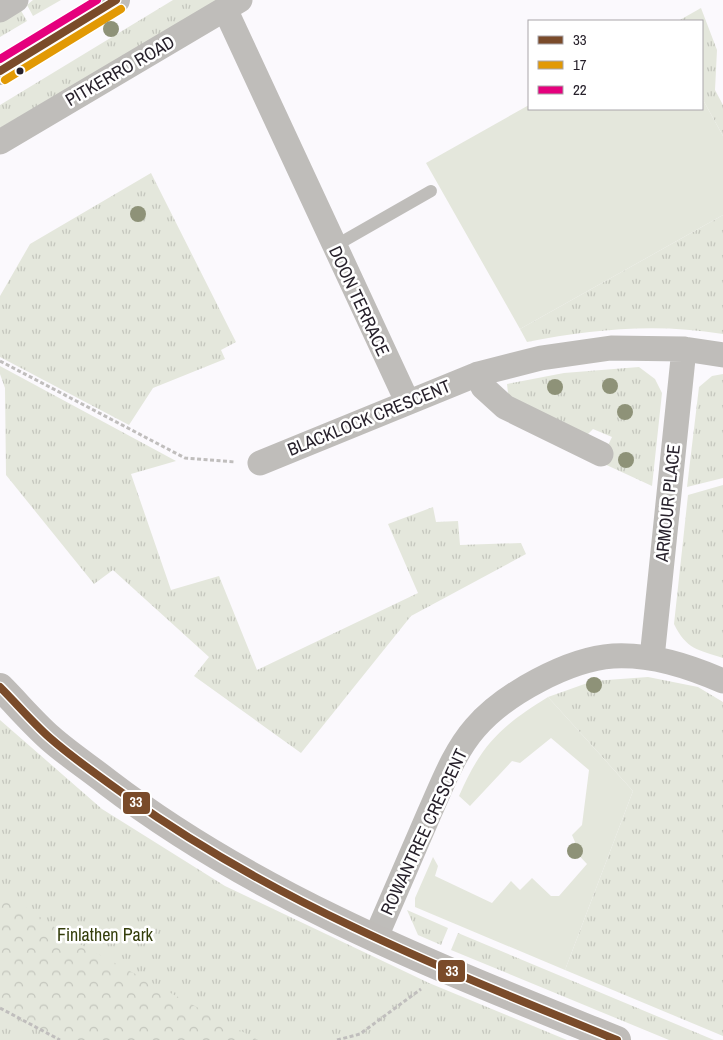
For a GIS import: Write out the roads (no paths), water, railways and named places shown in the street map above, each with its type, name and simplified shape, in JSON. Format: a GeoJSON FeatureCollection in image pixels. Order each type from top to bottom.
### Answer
{"type":"FeatureCollection","features":[{"type":"Feature","properties":{"kind":"street"},"geometry":{"type":"LineString","coordinates":[[0,10],[16,0]]}},
{"type":"Feature","properties":{"kind":"street"},"geometry":{"type":"LineString","coordinates":[[0,71],[116,0]]}},
{"type":"Feature","properties":{"kind":"street","name":"PITKERRO ROAD"},"geometry":{"type":"LineString","coordinates":[[0,142],[232,5]]}},
{"type":"Feature","properties":{"kind":"street","name":"DOON TERRACE"},"geometry":{"type":"LineString","coordinates":[[232,5],[333,247],[407,402]]}},
{"type":"Feature","properties":{"kind":"street","name":"BLACKLOCK CRESCENT"},"geometry":{"type":"LineString","coordinates":[[260,463],[478,374],[541,358],[611,348],[684,349],[723,355]]}},
{"type":"Feature","properties":{"kind":"street","name":"ARMOUR PLACE"},"geometry":{"type":"LineString","coordinates":[[652,658],[684,349]]}},
{"type":"Feature","properties":{"kind":"street"},"geometry":{"type":"LineString","coordinates":[[478,374],[483,387],[505,407],[601,454]]}},
{"type":"Feature","properties":{"kind":"street","name":"ROWANTREE CRESCENT"},"geometry":{"type":"LineString","coordinates":[[375,939],[452,763],[475,728],[504,701],[538,680],[566,668],[612,656],[652,658],[694,668],[723,681]]}},
{"type":"Feature","properties":{"kind":"street"},"geometry":{"type":"LineString","coordinates":[[0,687],[50,739],[150,814],[256,879],[375,939],[617,1040]]}},
{"type":"Feature","properties":{"kind":"lane"},"geometry":{"type":"LineString","coordinates":[[333,247],[431,192]]}},
{"type":"Feature","properties":{"kind":"park label","name":"Finlathen Park"},"geometry":{"type":"Point","coordinates":[105,935]}}]}
